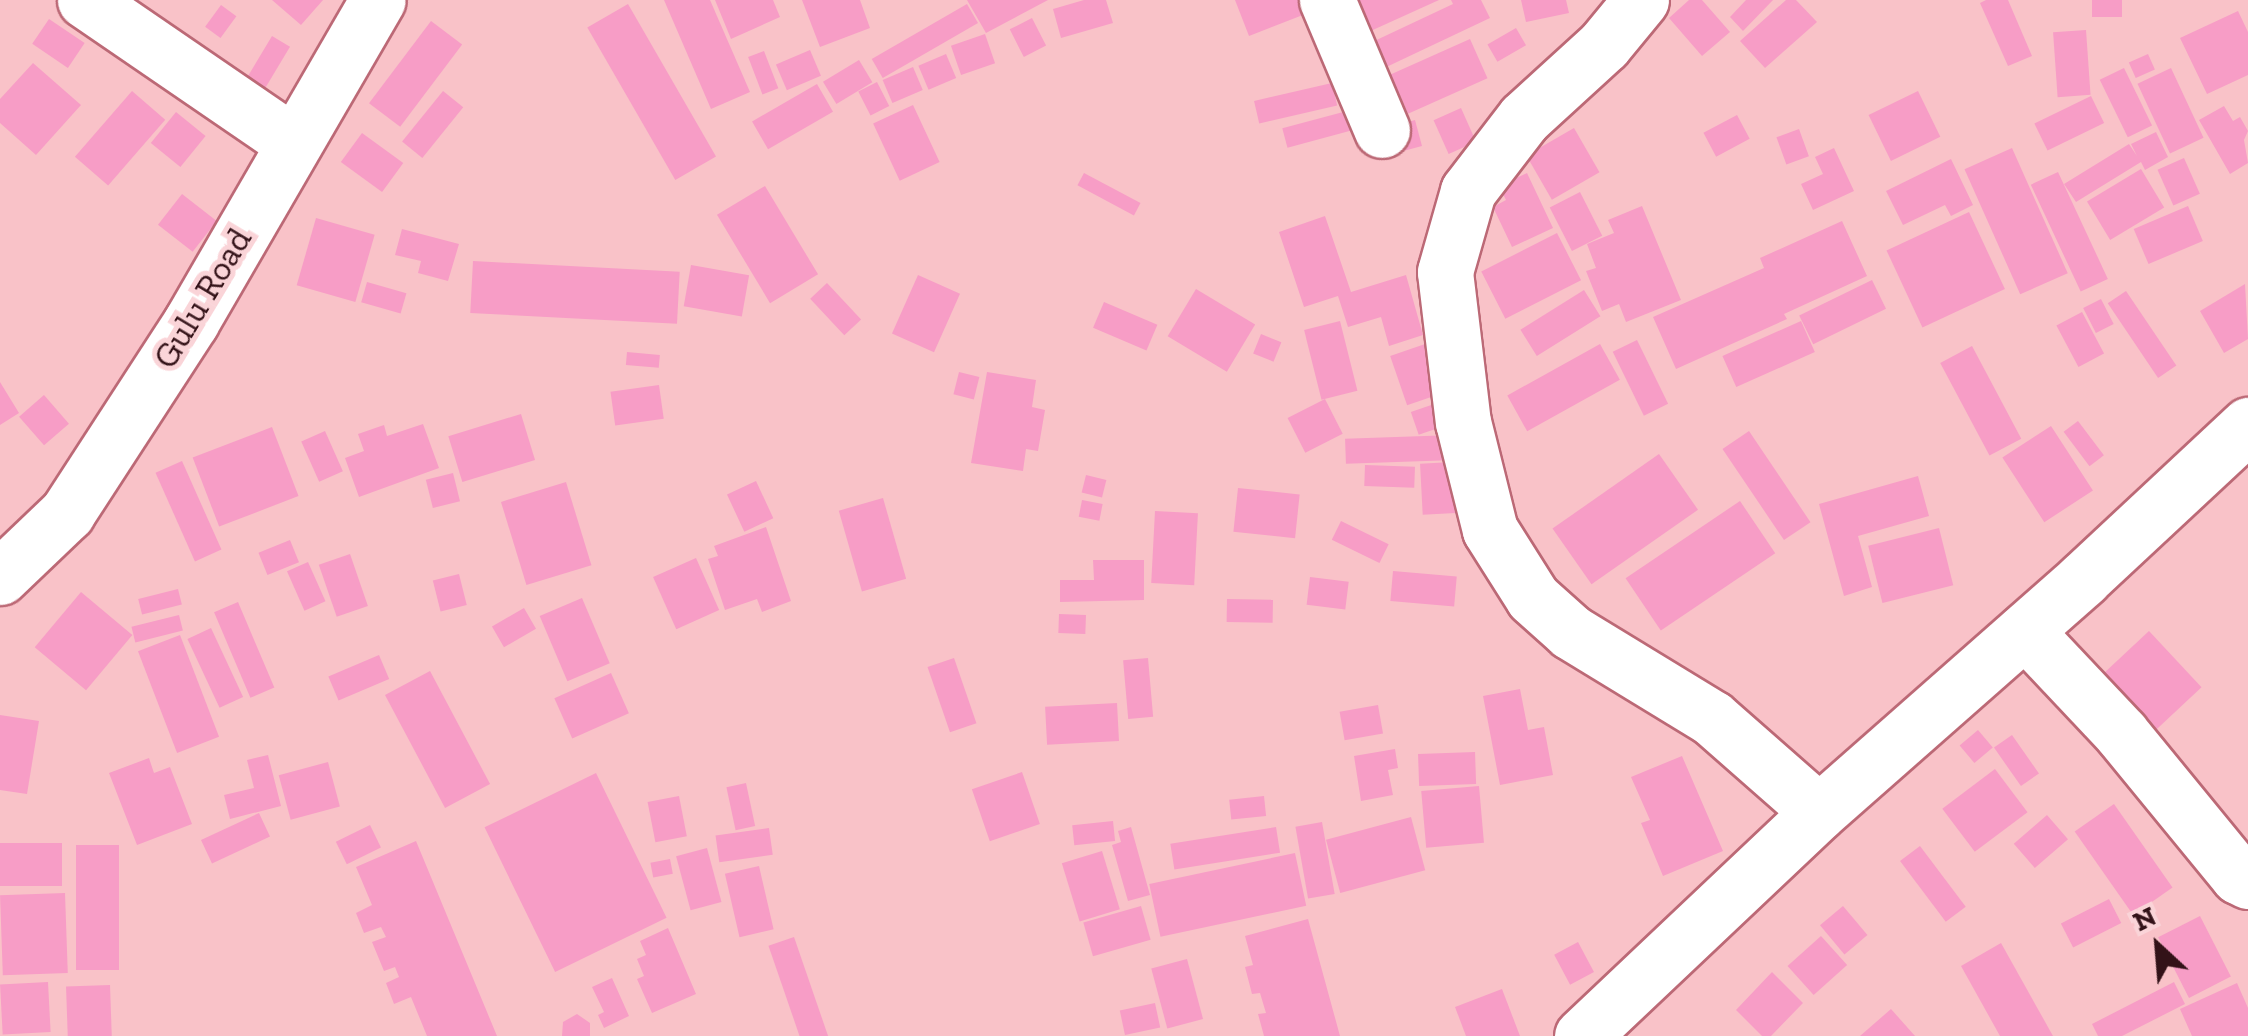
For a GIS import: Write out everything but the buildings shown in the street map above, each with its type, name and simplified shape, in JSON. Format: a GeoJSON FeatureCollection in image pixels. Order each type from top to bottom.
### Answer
{"type":"FeatureCollection","features":[{"type":"Feature","properties":{"kind":"street"},"geometry":{"type":"LineString","coordinates":[[85,0],[294,144]]}},
{"type":"Feature","properties":{"kind":"street","name":"Gulu Road"},"geometry":{"type":"LineString","coordinates":[[0,576],[68,513],[190,322],[378,0]]}},
{"type":"Feature","properties":{"kind":"street"},"geometry":{"type":"LineString","coordinates":[[1328,0],[1382,130]]}},
{"type":"Feature","properties":{"kind":"street"},"geometry":{"type":"LineString","coordinates":[[1641,0],[1604,46],[1524,118],[1468,191],[1445,272],[1463,422],[1490,530],[1533,598],[1571,632],[1712,718],[1819,812]]}},
{"type":"Feature","properties":{"kind":"street"},"geometry":{"type":"LineString","coordinates":[[1582,1036],[1819,812],[2248,425]]}},
{"type":"Feature","properties":{"kind":"street"},"geometry":{"type":"LineString","coordinates":[[2025,630],[2120,732],[2238,876],[2248,881]]}}]}
